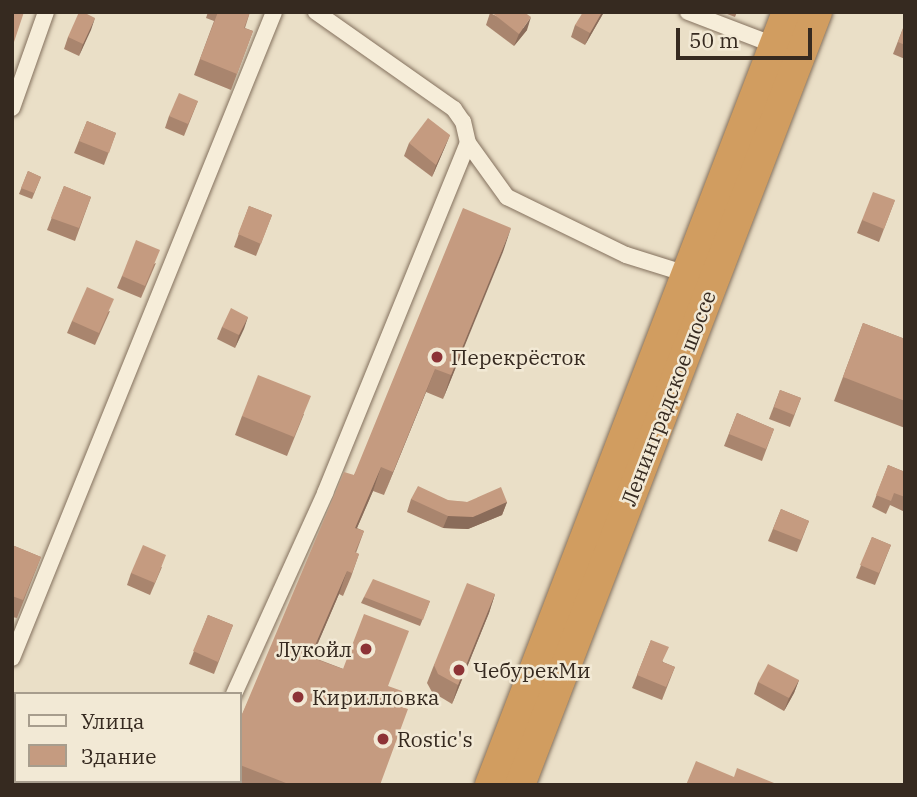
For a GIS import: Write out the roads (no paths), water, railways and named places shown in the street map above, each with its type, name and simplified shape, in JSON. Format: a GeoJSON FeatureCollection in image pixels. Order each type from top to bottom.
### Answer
{"type":"FeatureCollection","features":[{"type":"Feature","properties":{"kind":"highway","name":"Ленинградское шоссе"},"geometry":{"type":"LineString","coordinates":[[490,785],[787,12]]}},
{"type":"Feature","properties":{"kind":"highway","name":"Ленинградское шоссе"},"geometry":{"type":"LineString","coordinates":[[520,785],[817,12]]}},
{"type":"Feature","properties":{"kind":"street"},"geometry":{"type":"LineString","coordinates":[[12,108],[46,12]]}},
{"type":"Feature","properties":{"kind":"street"},"geometry":{"type":"LineString","coordinates":[[12,658],[274,12]]}},
{"type":"Feature","properties":{"kind":"street"},"geometry":{"type":"LineString","coordinates":[[316,12],[454,109],[463,122],[468,143],[507,197],[626,255],[687,274]]}},
{"type":"Feature","properties":{"kind":"street"},"geometry":{"type":"LineString","coordinates":[[688,12],[774,45]]}},
{"type":"Feature","properties":{"kind":"street"},"geometry":{"type":"LineString","coordinates":[[235,692],[325,492],[468,143]]}},
{"type":"Feature","properties":{"kind":"place","name":"Перекрёсток"},"geometry":{"type":"Point","coordinates":[437,357]}},
{"type":"Feature","properties":{"kind":"place","name":"Лукойл"},"geometry":{"type":"Point","coordinates":[366,649]}},
{"type":"Feature","properties":{"kind":"place","name":"ЧебурекМи"},"geometry":{"type":"Point","coordinates":[459,670]}},
{"type":"Feature","properties":{"kind":"place","name":"Кирилловка"},"geometry":{"type":"Point","coordinates":[298,697]}},
{"type":"Feature","properties":{"kind":"place","name":"Rostic's"},"geometry":{"type":"Point","coordinates":[383,739]}}]}
